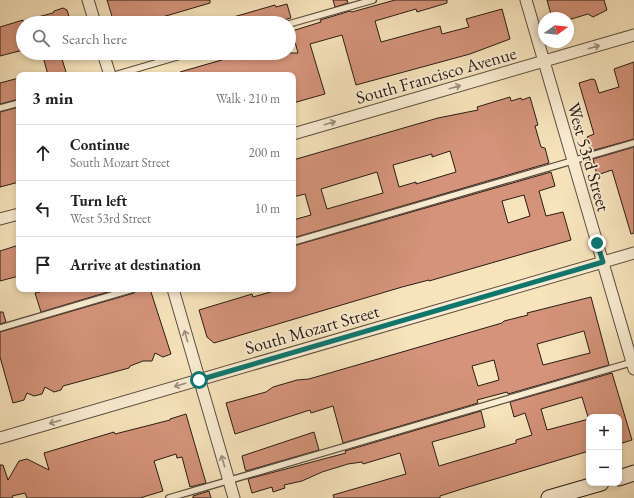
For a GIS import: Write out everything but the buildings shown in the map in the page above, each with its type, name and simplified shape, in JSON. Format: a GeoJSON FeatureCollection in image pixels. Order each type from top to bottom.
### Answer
{"type":"FeatureCollection","features":[{"type":"Feature","properties":{"kind":"street"},"geometry":{"type":"LineString","coordinates":[[88,0],[92,16]]}},
{"type":"Feature","properties":{"kind":"street","name":"West 53rd Street"},"geometry":{"type":"LineString","coordinates":[[526,0],[633,364]]}},
{"type":"Feature","properties":{"kind":"street","name":"South Francisco Avenue"},"geometry":{"type":"LineString","coordinates":[[296,133],[634,35]]}},
{"type":"Feature","properties":{"kind":"street"},"geometry":{"type":"LineString","coordinates":[[105,60],[109,72]]}},
{"type":"Feature","properties":{"kind":"street"},"geometry":{"type":"LineString","coordinates":[[0,220],[16,215]]}},
{"type":"Feature","properties":{"kind":"street","name":"South Mozart Street"},"geometry":{"type":"LineString","coordinates":[[0,438],[634,253]]}},
{"type":"Feature","properties":{"kind":"street"},"geometry":{"type":"LineString","coordinates":[[174,292],[234,498]]}},
{"type":"Feature","properties":{"kind":"street"},"geometry":{"type":"LineString","coordinates":[[622,477],[634,473]]}},
{"type":"Feature","properties":{"kind":"street"},"geometry":{"type":"LineString","coordinates":[[549,498],[591,486]]}},
{"type":"Feature","properties":{"kind":"lane"},"geometry":{"type":"LineString","coordinates":[[296,22],[373,0]]}},
{"type":"Feature","properties":{"kind":"lane"},"geometry":{"type":"LineString","coordinates":[[125,72],[166,60]]}},
{"type":"Feature","properties":{"kind":"lane"},"geometry":{"type":"LineString","coordinates":[[0,108],[16,104]]}},
{"type":"Feature","properties":{"kind":"lane"},"geometry":{"type":"LineString","coordinates":[[296,241],[634,143]]}},
{"type":"Feature","properties":{"kind":"lane"},"geometry":{"type":"LineString","coordinates":[[0,328],[123,292]]}},
{"type":"Feature","properties":{"kind":"lane"},"geometry":{"type":"LineString","coordinates":[[169,498],[633,364]]}},
{"type":"Feature","properties":{"kind":"route"},"geometry":{"type":"LineString","coordinates":[[199,380],[603,262],[597,243]]}}]}
